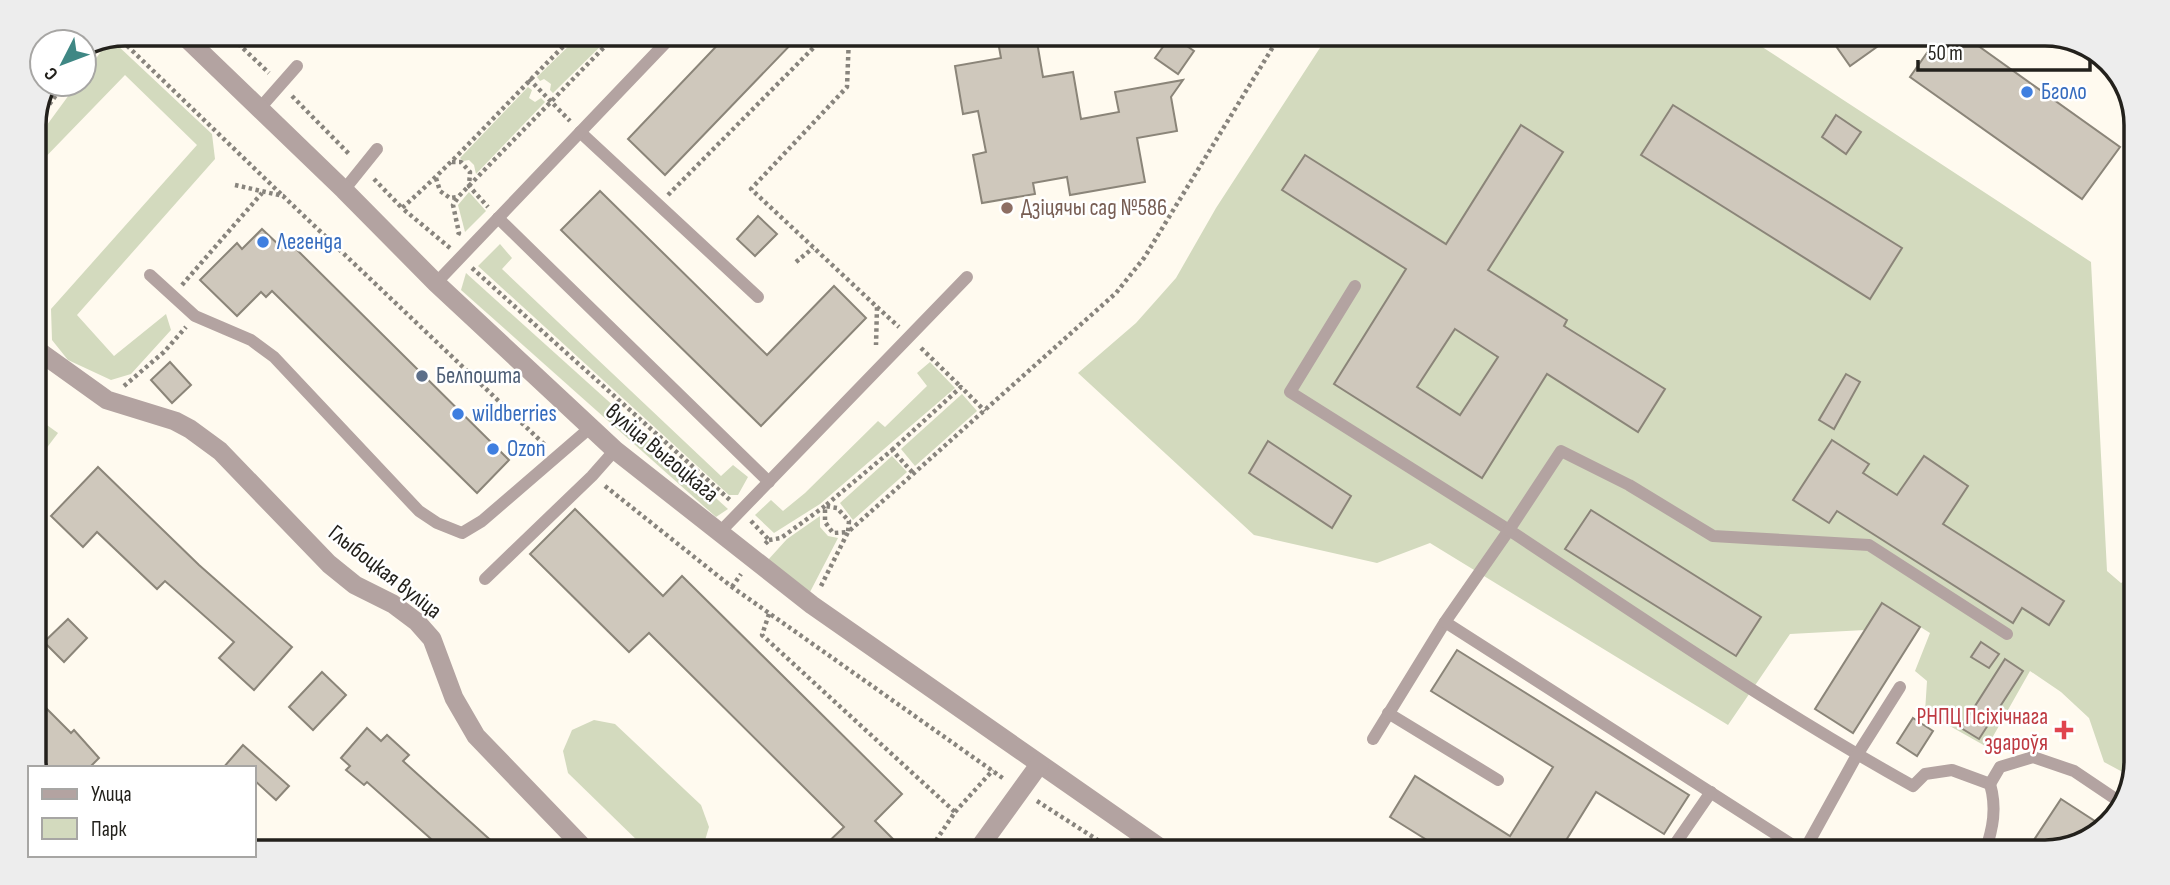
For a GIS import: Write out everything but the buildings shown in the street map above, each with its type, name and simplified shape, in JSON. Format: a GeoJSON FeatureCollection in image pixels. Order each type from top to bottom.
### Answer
{"type":"FeatureCollection","features":[{"type":"Feature","properties":{"kind":"street","name":"вуліца Выгоцкага"},"geometry":{"type":"LineString","coordinates":[[194,45],[436,283],[615,450],[812,605],[1150,840]]}},
{"type":"Feature","properties":{"kind":"street","name":"Глыбоцкая вуліца"},"geometry":{"type":"LineString","coordinates":[[45,356],[107,400],[175,421],[190,429],[220,452],[329,564],[355,585],[393,604],[417,622],[432,639],[454,698],[476,736],[576,840]]}},
{"type":"Feature","properties":{"kind":"street"},"geometry":{"type":"LineString","coordinates":[[985,840],[1039,765]]}},
{"type":"Feature","properties":{"kind":"lane"},"geometry":{"type":"LineString","coordinates":[[436,283],[663,45]]}},
{"type":"Feature","properties":{"kind":"lane"},"geometry":{"type":"LineString","coordinates":[[260,108],[297,66]]}},
{"type":"Feature","properties":{"kind":"lane"},"geometry":{"type":"LineString","coordinates":[[580,132],[758,297]]}},
{"type":"Feature","properties":{"kind":"lane"},"geometry":{"type":"LineString","coordinates":[[344,190],[377,149]]}},
{"type":"Feature","properties":{"kind":"lane"},"geometry":{"type":"LineString","coordinates":[[498,218],[769,482]]}},
{"type":"Feature","properties":{"kind":"lane"},"geometry":{"type":"LineString","coordinates":[[150,275],[195,316],[251,340],[274,357],[419,510],[437,523],[462,533],[482,521],[591,427]]}},
{"type":"Feature","properties":{"kind":"lane"},"geometry":{"type":"LineString","coordinates":[[719,533],[967,277]]}},
{"type":"Feature","properties":{"kind":"lane"},"geometry":{"type":"LineString","coordinates":[[1355,286],[1290,392],[1509,530],[1751,690],[1857,755],[1913,786],[1925,774],[1952,771],[1990,784]]}},
{"type":"Feature","properties":{"kind":"lane"},"geometry":{"type":"LineString","coordinates":[[485,579],[593,476],[615,450]]}},
{"type":"Feature","properties":{"kind":"lane"},"geometry":{"type":"LineString","coordinates":[[1373,738],[1445,622],[1561,451],[1629,485],[1713,536],[1869,545],[2007,634]]}},
{"type":"Feature","properties":{"kind":"lane"},"geometry":{"type":"LineString","coordinates":[[1445,622],[1786,840]]}},
{"type":"Feature","properties":{"kind":"lane"},"geometry":{"type":"LineString","coordinates":[[1809,840],[1857,755],[1900,687]]}},
{"type":"Feature","properties":{"kind":"lane"},"geometry":{"type":"LineString","coordinates":[[1388,713],[1498,780]]}},
{"type":"Feature","properties":{"kind":"lane"},"geometry":{"type":"LineString","coordinates":[[1989,840],[1996,803],[1990,784],[2000,767],[2033,757],[2074,771],[2114,798]]}},
{"type":"Feature","properties":{"kind":"lane"},"geometry":{"type":"LineString","coordinates":[[1678,840],[1711,792]]}},
{"type":"Feature","properties":{"kind":"path"},"geometry":{"type":"LineString","coordinates":[[126,45],[557,456]]}},
{"type":"Feature","properties":{"kind":"path"},"geometry":{"type":"LineString","coordinates":[[240,45],[402,208],[450,248],[459,233],[453,205],[459,197],[606,45]]}},
{"type":"Feature","properties":{"kind":"path"},"geometry":{"type":"LineString","coordinates":[[402,208],[436,178],[565,45]]}},
{"type":"Feature","properties":{"kind":"path"},"geometry":{"type":"LineString","coordinates":[[659,205],[816,45]]}},
{"type":"Feature","properties":{"kind":"path"},"geometry":{"type":"LineString","coordinates":[[849,45],[847,86],[751,188],[877,307],[876,347]]}},
{"type":"Feature","properties":{"kind":"path"},"geometry":{"type":"LineString","coordinates":[[825,506],[825,522],[833,533],[848,532],[1116,293],[1137,267],[1274,45]]}},
{"type":"Feature","properties":{"kind":"path"},"geometry":{"type":"LineString","coordinates":[[529,79],[580,132]]}},
{"type":"Feature","properties":{"kind":"path"},"geometry":{"type":"LineString","coordinates":[[451,162],[461,162],[470,172],[469,186],[498,218]]}},
{"type":"Feature","properties":{"kind":"path"},"geometry":{"type":"LineString","coordinates":[[436,178],[440,191],[450,198],[459,197]]}},
{"type":"Feature","properties":{"kind":"path"},"geometry":{"type":"LineString","coordinates":[[235,185],[283,196]]}},
{"type":"Feature","properties":{"kind":"path"},"geometry":{"type":"LineString","coordinates":[[172,296],[262,193]]}},
{"type":"Feature","properties":{"kind":"path"},"geometry":{"type":"LineString","coordinates":[[796,262],[813,248]]}},
{"type":"Feature","properties":{"kind":"path"},"geometry":{"type":"LineString","coordinates":[[461,257],[741,510],[769,540]]}},
{"type":"Feature","properties":{"kind":"path"},"geometry":{"type":"LineString","coordinates":[[107,400],[164,352],[195,316]]}},
{"type":"Feature","properties":{"kind":"path"},"geometry":{"type":"LineString","coordinates":[[732,587],[769,540],[781,538],[825,506],[961,387],[985,411]]}},
{"type":"Feature","properties":{"kind":"path"},"geometry":{"type":"LineString","coordinates":[[892,450],[913,473]]}},
{"type":"Feature","properties":{"kind":"path"},"geometry":{"type":"LineString","coordinates":[[593,476],[769,614],[1021,790],[1098,840]]}},
{"type":"Feature","properties":{"kind":"path"},"geometry":{"type":"LineString","coordinates":[[812,605],[848,532],[849,521],[837,508],[825,506]]}},
{"type":"Feature","properties":{"kind":"path"},"geometry":{"type":"LineString","coordinates":[[769,614],[762,635],[955,812]]}},
{"type":"Feature","properties":{"kind":"path"},"geometry":{"type":"LineString","coordinates":[[936,840],[955,812],[993,770]]}},
{"type":"Feature","properties":{"kind":"green space"},"geometry":{"type":"Polygon","coordinates":[[[570,45],[602,45],[553,93],[550,90],[551,84],[544,79],[540,81],[537,77],[570,45]]]}},
{"type":"Feature","properties":{"kind":"green space"},"geometry":{"type":"Polygon","coordinates":[[[1322,45],[1759,45],[2091,262],[2107,571],[2121,583],[2124,581],[2123,772],[2104,762],[2089,718],[2061,692],[2030,671],[1987,747],[1925,712],[1927,681],[1915,671],[1930,633],[1882,603],[1865,630],[1790,634],[1728,725],[1430,543],[1377,563],[1254,535],[1078,373],[1136,323],[1176,278],[1216,208],[1322,45]]]}},
{"type":"Feature","properties":{"kind":"green space"},"geometry":{"type":"Polygon","coordinates":[[[118,46],[212,134],[215,159],[77,315],[114,356],[166,314],[171,330],[131,374],[111,380],[68,360],[52,340],[51,309],[197,145],[125,75],[45,158],[45,128],[67,98],[98,98],[98,56],[103,49],[118,46]]]}},
{"type":"Feature","properties":{"kind":"green space"},"geometry":{"type":"Polygon","coordinates":[[[528,87],[532,90],[529,98],[535,102],[541,98],[545,102],[476,174],[474,165],[469,160],[463,161],[460,158],[528,87]]]}},
{"type":"Feature","properties":{"kind":"green space"},"geometry":{"type":"Polygon","coordinates":[[[469,192],[486,211],[465,232],[458,205],[469,192]]]}},
{"type":"Feature","properties":{"kind":"green space"},"geometry":{"type":"Polygon","coordinates":[[[500,244],[512,258],[502,269],[721,476],[733,465],[748,477],[738,495],[729,495],[478,266],[500,244]]]}},
{"type":"Feature","properties":{"kind":"green space"},"geometry":{"type":"Polygon","coordinates":[[[466,273],[728,509],[716,517],[461,290],[466,273]]]}},
{"type":"Feature","properties":{"kind":"green space"},"geometry":{"type":"Polygon","coordinates":[[[930,362],[955,388],[820,504],[774,533],[755,515],[771,500],[783,511],[878,421],[885,427],[927,386],[917,373],[930,362]]]}},
{"type":"Feature","properties":{"kind":"green space"},"geometry":{"type":"Polygon","coordinates":[[[962,394],[977,411],[915,466],[901,449],[962,394]]]}},
{"type":"Feature","properties":{"kind":"green space"},"geometry":{"type":"Polygon","coordinates":[[[45,424],[58,433],[46,449],[45,424]]]}},
{"type":"Feature","properties":{"kind":"green space"},"geometry":{"type":"Polygon","coordinates":[[[892,456],[907,472],[853,520],[840,503],[892,456]]]}},
{"type":"Feature","properties":{"kind":"green space"},"geometry":{"type":"Polygon","coordinates":[[[820,516],[820,527],[828,536],[838,538],[810,592],[768,560],[787,539],[820,516]]]}},
{"type":"Feature","properties":{"kind":"green space"},"geometry":{"type":"Polygon","coordinates":[[[594,720],[615,724],[701,805],[709,827],[705,840],[637,840],[568,773],[563,751],[572,730],[594,720]]]}},
{"type":"Feature","properties":{"kind":"place","name":"Бголо"},"geometry":{"type":"Point","coordinates":[2027,92]}},
{"type":"Feature","properties":{"kind":"place","name":"Дзіцячы сад №586"},"geometry":{"type":"Point","coordinates":[1007,208]}},
{"type":"Feature","properties":{"kind":"place","name":"Легенда"},"geometry":{"type":"Point","coordinates":[263,242]}},
{"type":"Feature","properties":{"kind":"place","name":"Белпошта"},"geometry":{"type":"Point","coordinates":[422,376]}},
{"type":"Feature","properties":{"kind":"place","name":"wildberries"},"geometry":{"type":"Point","coordinates":[458,414]}},
{"type":"Feature","properties":{"kind":"place","name":"Ozon"},"geometry":{"type":"Point","coordinates":[493,449]}},
{"type":"Feature","properties":{"kind":"place","name":"РНПЦ Псіхічнага здароўя"},"geometry":{"type":"Point","coordinates":[2064,730]}}]}
